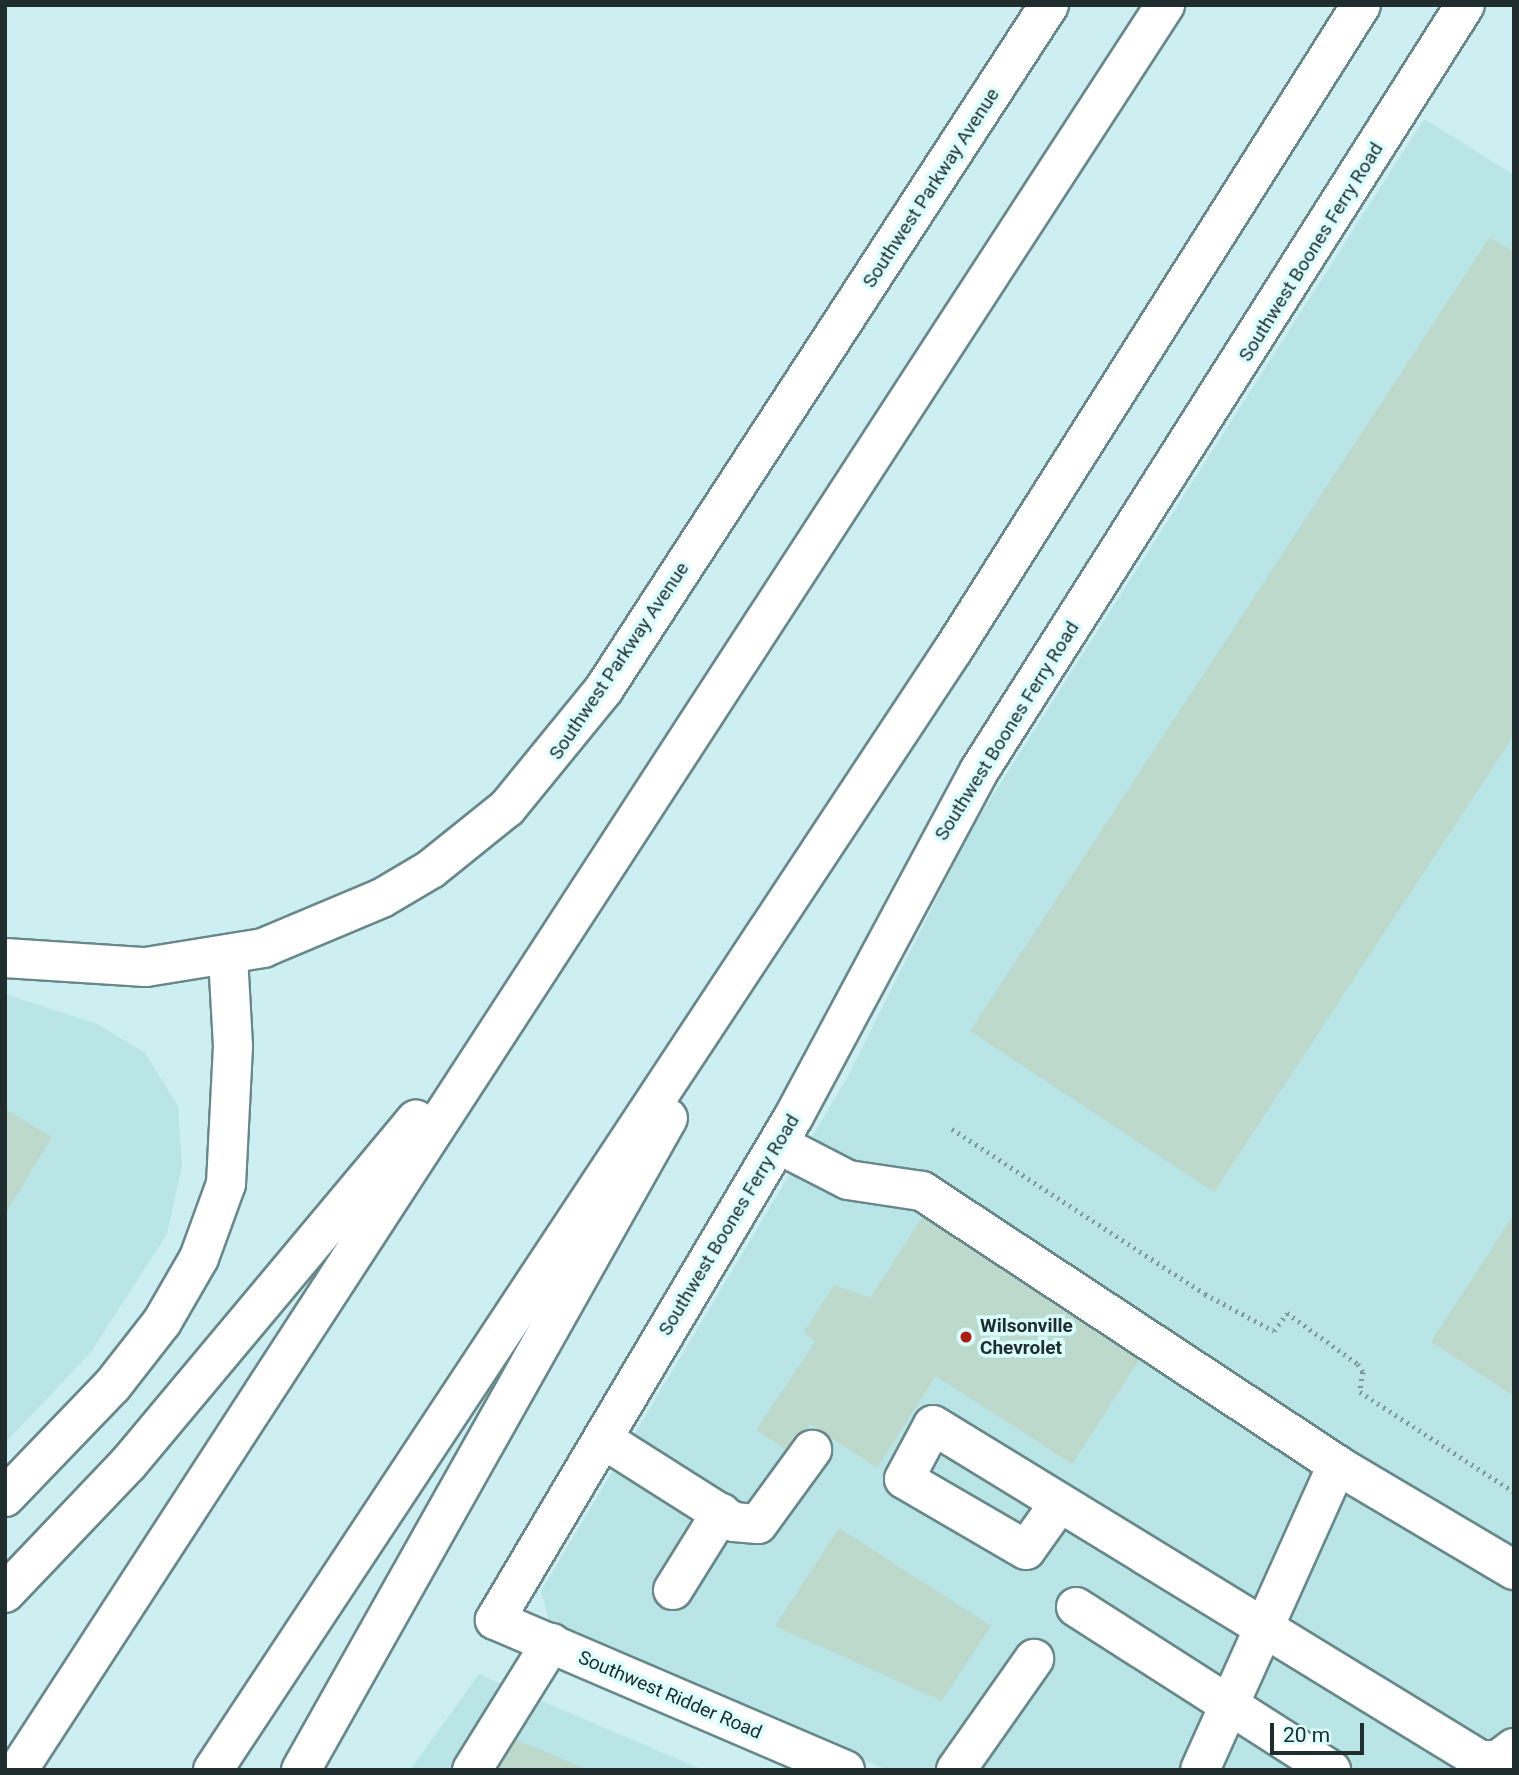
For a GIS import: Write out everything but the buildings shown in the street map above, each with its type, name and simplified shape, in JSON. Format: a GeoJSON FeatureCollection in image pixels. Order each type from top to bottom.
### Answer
{"type":"FeatureCollection","features":[{"type":"Feature","properties":{"kind":"main road","name":"Southwest Parkway Avenue"},"geometry":{"type":"LineString","coordinates":[[5,958],[146,967],[228,957],[354,912],[431,869],[507,808],[549,764],[1049,5]]}},
{"type":"Feature","properties":{"kind":"main road"},"geometry":{"type":"LineString","coordinates":[[18,1770],[1165,5]]}},
{"type":"Feature","properties":{"kind":"main road"},"geometry":{"type":"LineString","coordinates":[[213,1770],[824,838],[953,650],[1361,5]]}},
{"type":"Feature","properties":{"kind":"main road","name":"Southwest Boones Ferry Road"},"geometry":{"type":"LineString","coordinates":[[495,1620],[778,1144],[978,771],[1465,5]]}},
{"type":"Feature","properties":{"kind":"main road"},"geometry":{"type":"LineString","coordinates":[[301,1770],[824,838]]}},
{"type":"Feature","properties":{"kind":"main road"},"geometry":{"type":"LineString","coordinates":[[5,1497],[112,1386],[162,1322],[200,1258],[226,1184],[233,1046],[228,957]]}},
{"type":"Feature","properties":{"kind":"main road"},"geometry":{"type":"LineString","coordinates":[[5,1593],[120,1473],[513,1005]]}},
{"type":"Feature","properties":{"kind":"main road"},"geometry":{"type":"LineString","coordinates":[[778,1144],[848,1180],[922,1191],[1337,1465],[1514,1570]]}},
{"type":"Feature","properties":{"kind":"main road"},"geometry":{"type":"LineString","coordinates":[[603,1439],[721,1513],[758,1524],[812,1450]]}},
{"type":"Feature","properties":{"kind":"main road"},"geometry":{"type":"LineString","coordinates":[[1200,1770],[1337,1465]]}},
{"type":"Feature","properties":{"kind":"main road"},"geometry":{"type":"LineString","coordinates":[[1058,1505],[1480,1760],[1498,1760],[1514,1749]]}},
{"type":"Feature","properties":{"kind":"main road"},"geometry":{"type":"LineString","coordinates":[[673,1590],[721,1513]]}},
{"type":"Feature","properties":{"kind":"main road"},"geometry":{"type":"LineString","coordinates":[[1076,1607],[1228,1707],[1331,1770]]}},
{"type":"Feature","properties":{"kind":"main road","name":"Southwest Ridder Road"},"geometry":{"type":"LineString","coordinates":[[495,1620],[845,1770]]}},
{"type":"Feature","properties":{"kind":"main road"},"geometry":{"type":"LineString","coordinates":[[472,1770],[551,1643]]}},
{"type":"Feature","properties":{"kind":"main road"},"geometry":{"type":"LineString","coordinates":[[956,1770],[1034,1659]]}},
{"type":"Feature","properties":{"kind":"main road"},"geometry":{"type":"LineString","coordinates":[[1505,1770],[1514,1749]]}},
{"type":"Feature","properties":{"kind":"path"},"geometry":{"type":"LineString","coordinates":[[952,1129],[1205,1294],[1274,1331],[1287,1313],[1358,1364],[1363,1371],[1360,1392],[1514,1492]]}},
{"type":"Feature","properties":{"kind":"shaded area"},"geometry":{"type":"Polygon","coordinates":[[[1424,119],[1514,175],[1514,1770],[887,1770],[550,1625],[541,1591],[847,1078],[972,828],[1424,119]]]}},
{"type":"Feature","properties":{"kind":"shaded area"},"geometry":{"type":"Polygon","coordinates":[[[5,994],[97,1024],[145,1053],[178,1106],[182,1165],[167,1234],[91,1352],[5,1443],[5,994]]]}},
{"type":"Feature","properties":{"kind":"shaded area"},"geometry":{"type":"Polygon","coordinates":[[[479,1674],[703,1770],[410,1770],[479,1674]]]}},
{"type":"Feature","properties":{"kind":"place","name":"Wilsonville Chevrolet"},"geometry":{"type":"Point","coordinates":[966,1337]}}]}
